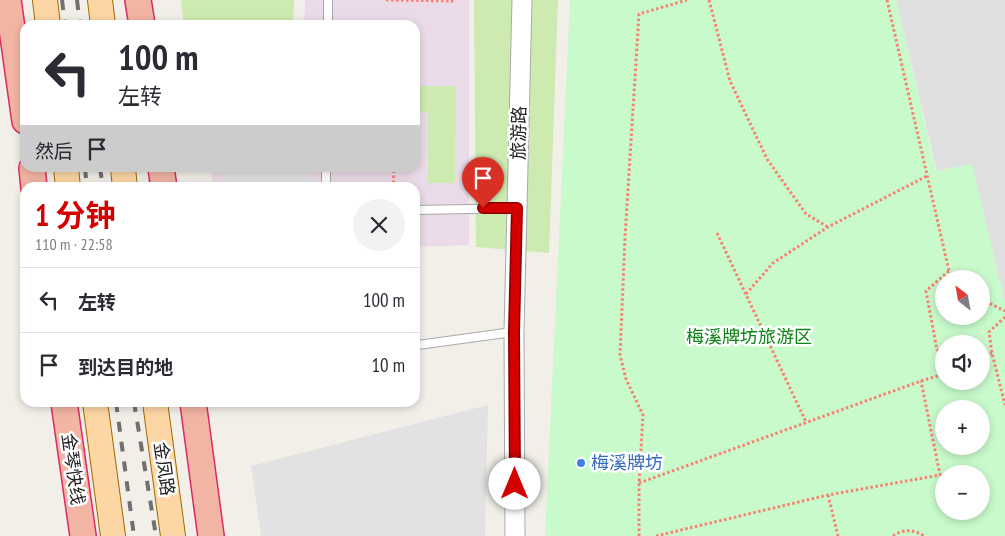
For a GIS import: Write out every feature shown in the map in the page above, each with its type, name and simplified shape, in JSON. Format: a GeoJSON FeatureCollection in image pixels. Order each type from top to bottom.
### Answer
{"type":"FeatureCollection","features":[{"type":"Feature","properties":{"kind":"highway"},"geometry":{"type":"LineString","coordinates":[[8,0],[20,85]]}},
{"type":"Feature","properties":{"kind":"highway"},"geometry":{"type":"LineString","coordinates":[[138,0],[141,20]]}},
{"type":"Feature","properties":{"kind":"highway","name":"金琴快线"},"geometry":{"type":"LineString","coordinates":[[65,407],[83,536]]}},
{"type":"Feature","properties":{"kind":"highway"},"geometry":{"type":"LineString","coordinates":[[194,407],[211,536]]}},
{"type":"Feature","properties":{"kind":"main road"},"geometry":{"type":"LineString","coordinates":[[45,0],[47,20]]}},
{"type":"Feature","properties":{"kind":"main road"},"geometry":{"type":"LineString","coordinates":[[100,0],[103,20]]}},
{"type":"Feature","properties":{"kind":"main road"},"geometry":{"type":"LineString","coordinates":[[96,407],[113,536]]}},
{"type":"Feature","properties":{"kind":"main road","name":"金凤路"},"geometry":{"type":"LineString","coordinates":[[156,407],[173,536]]}},
{"type":"Feature","properties":{"kind":"street","name":"旅游路"},"geometry":{"type":"LineString","coordinates":[[515,536],[514,332],[522,0]]}},
{"type":"Feature","properties":{"kind":"lane"},"geometry":{"type":"LineString","coordinates":[[328,0],[328,20]]}},
{"type":"Feature","properties":{"kind":"lane"},"geometry":{"type":"LineString","coordinates":[[420,210],[517,208]]}},
{"type":"Feature","properties":{"kind":"lane"},"geometry":{"type":"LineString","coordinates":[[420,346],[514,332]]}},
{"type":"Feature","properties":{"kind":"path"},"geometry":{"type":"LineString","coordinates":[[386,0],[455,1]]}},
{"type":"Feature","properties":{"kind":"path"},"geometry":{"type":"LineString","coordinates":[[639,536],[639,483],[643,415],[626,380],[620,356],[625,237],[639,14],[687,0]]}},
{"type":"Feature","properties":{"kind":"path"},"geometry":{"type":"LineString","coordinates":[[709,0],[730,81],[767,159],[806,214],[828,227]]}},
{"type":"Feature","properties":{"kind":"path"},"geometry":{"type":"LineString","coordinates":[[887,0],[949,270]]}},
{"type":"Feature","properties":{"kind":"path"},"geometry":{"type":"LineString","coordinates":[[746,294],[773,263],[828,227],[928,176]]}},
{"type":"Feature","properties":{"kind":"path"},"geometry":{"type":"LineString","coordinates":[[717,233],[806,422]]}},
{"type":"Feature","properties":{"kind":"path"},"geometry":{"type":"LineString","coordinates":[[935,283],[926,291],[935,344]]}},
{"type":"Feature","properties":{"kind":"path"},"geometry":{"type":"LineString","coordinates":[[990,304],[1005,312]]}},
{"type":"Feature","properties":{"kind":"path"},"geometry":{"type":"LineString","coordinates":[[1005,317],[989,332],[992,353],[1005,405]]}},
{"type":"Feature","properties":{"kind":"path"},"geometry":{"type":"LineString","coordinates":[[639,483],[935,377]]}},
{"type":"Feature","properties":{"kind":"path"},"geometry":{"type":"LineString","coordinates":[[656,536],[828,495],[940,475],[921,381]]}},
{"type":"Feature","properties":{"kind":"path"},"geometry":{"type":"LineString","coordinates":[[828,495],[838,536]]}},
{"type":"Feature","properties":{"kind":"path"},"geometry":{"type":"LineString","coordinates":[[893,536],[898,532],[906,530],[914,531],[924,536]]}},
{"type":"Feature","properties":{"kind":"shaded area"},"geometry":{"type":"Polygon","coordinates":[[[305,0],[469,0],[469,245],[420,247],[420,182],[212,182],[211,172],[420,172],[420,20],[304,20],[305,0]]]}},
{"type":"Feature","properties":{"kind":"shaded area"},"geometry":{"type":"Polygon","coordinates":[[[896,0],[1005,0],[1004,300],[972,165],[937,171],[896,0]]]}},
{"type":"Feature","properties":{"kind":"shaded area"},"geometry":{"type":"Polygon","coordinates":[[[224,172],[311,172],[311,182],[225,182],[224,172]]]}},
{"type":"Feature","properties":{"kind":"shaded area"},"geometry":{"type":"Polygon","coordinates":[[[488,405],[485,536],[261,536],[251,466],[488,405]]]}},
{"type":"Feature","properties":{"kind":"green space"},"geometry":{"type":"Polygon","coordinates":[[[181,0],[294,0],[293,20],[183,20],[181,0]]]}},
{"type":"Feature","properties":{"kind":"green space"},"geometry":{"type":"Polygon","coordinates":[[[474,0],[558,0],[549,253],[476,247],[474,0]]]}},
{"type":"Feature","properties":{"kind":"green space","name":"梅溪牌坊旅游区"},"geometry":{"type":"Polygon","coordinates":[[[570,0],[896,0],[936,171],[972,164],[1005,299],[1005,536],[545,536],[570,0]]]}},
{"type":"Feature","properties":{"kind":"green space"},"geometry":{"type":"Polygon","coordinates":[[[420,86],[456,86],[455,183],[428,183],[428,112],[420,111],[420,86]]]}},
{"type":"Feature","properties":{"kind":"railway"},"geometry":{"type":"LineString","coordinates":[[62,0],[64,20]]}},
{"type":"Feature","properties":{"kind":"railway"},"geometry":{"type":"LineString","coordinates":[[77,0],[79,20]]}},
{"type":"Feature","properties":{"kind":"railway"},"geometry":{"type":"LineString","coordinates":[[85,172],[86,182]]}},
{"type":"Feature","properties":{"kind":"railway"},"geometry":{"type":"LineString","coordinates":[[101,172],[102,182]]}},
{"type":"Feature","properties":{"kind":"railway"},"geometry":{"type":"LineString","coordinates":[[117,407],[134,536]]}},
{"type":"Feature","properties":{"kind":"railway"},"geometry":{"type":"LineString","coordinates":[[135,407],[156,536]]}},
{"type":"Feature","properties":{"kind":"place","name":"梅溪牌坊"},"geometry":{"type":"Point","coordinates":[581,463]}},
{"type":"Feature","properties":{"kind":"route"},"geometry":{"type":"LineString","coordinates":[[483,208],[517,208],[514,332],[515,484]]}}]}
